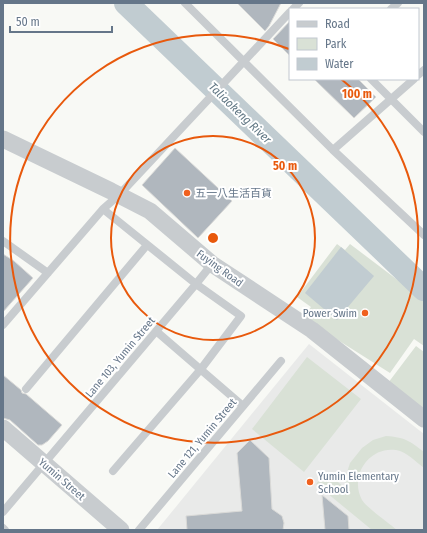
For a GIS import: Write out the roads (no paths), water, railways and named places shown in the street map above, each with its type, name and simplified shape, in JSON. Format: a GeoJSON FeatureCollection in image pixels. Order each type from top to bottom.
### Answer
{"type":"FeatureCollection","features":[{"type":"Feature","properties":{"kind":"street","name":"Fuying Road"},"geometry":{"type":"LineString","coordinates":[[3,139],[150,211],[212,264],[312,330],[424,419]]}},
{"type":"Feature","properties":{"kind":"street","name":"Yumin Street"},"geometry":{"type":"LineString","coordinates":[[3,428],[121,530]]}},
{"type":"Feature","properties":{"kind":"lane"},"geometry":{"type":"LineString","coordinates":[[185,3],[333,150],[424,235]]}},
{"type":"Feature","properties":{"kind":"lane"},"geometry":{"type":"LineString","coordinates":[[3,325],[104,209],[119,195],[289,13]]}},
{"type":"Feature","properties":{"kind":"lane"},"geometry":{"type":"LineString","coordinates":[[372,80],[424,132]]}},
{"type":"Feature","properties":{"kind":"lane"},"geometry":{"type":"LineString","coordinates":[[333,150],[413,80]]}},
{"type":"Feature","properties":{"kind":"lane"},"geometry":{"type":"LineString","coordinates":[[104,209],[196,284],[241,316],[201,369],[114,471]]}},
{"type":"Feature","properties":{"kind":"lane"},"geometry":{"type":"LineString","coordinates":[[3,241],[48,273]]}},
{"type":"Feature","properties":{"kind":"lane"},"geometry":{"type":"LineString","coordinates":[[26,389],[147,245]]}},
{"type":"Feature","properties":{"kind":"lane","name":"Lane 103, Yumin Street"},"geometry":{"type":"LineString","coordinates":[[3,512],[212,264]]}},
{"type":"Feature","properties":{"kind":"lane"},"geometry":{"type":"LineString","coordinates":[[156,331],[243,406]]}},
{"type":"Feature","properties":{"kind":"lane","name":"Lane 121, Yumin Street"},"geometry":{"type":"LineString","coordinates":[[140,530],[281,361]]}},
{"type":"Feature","properties":{"kind":"water"},"geometry":{"type":"Polygon","coordinates":[[[341,247],[374,276],[337,320],[305,293],[341,247]]]}},
{"type":"Feature","properties":{"kind":"waterway","name":"Taliaokeng River"},"geometry":{"type":"LineString","coordinates":[[126,3],[424,289]]}},
{"type":"Feature","properties":{"kind":"place","name":"五一八生活百貨"},"geometry":{"type":"Point","coordinates":[187,193]}},
{"type":"Feature","properties":{"kind":"place","name":"Power Swim"},"geometry":{"type":"Point","coordinates":[365,313]}},
{"type":"Feature","properties":{"kind":"place","name":"Yumin Elementary School"},"geometry":{"type":"Point","coordinates":[310,482]}}]}
